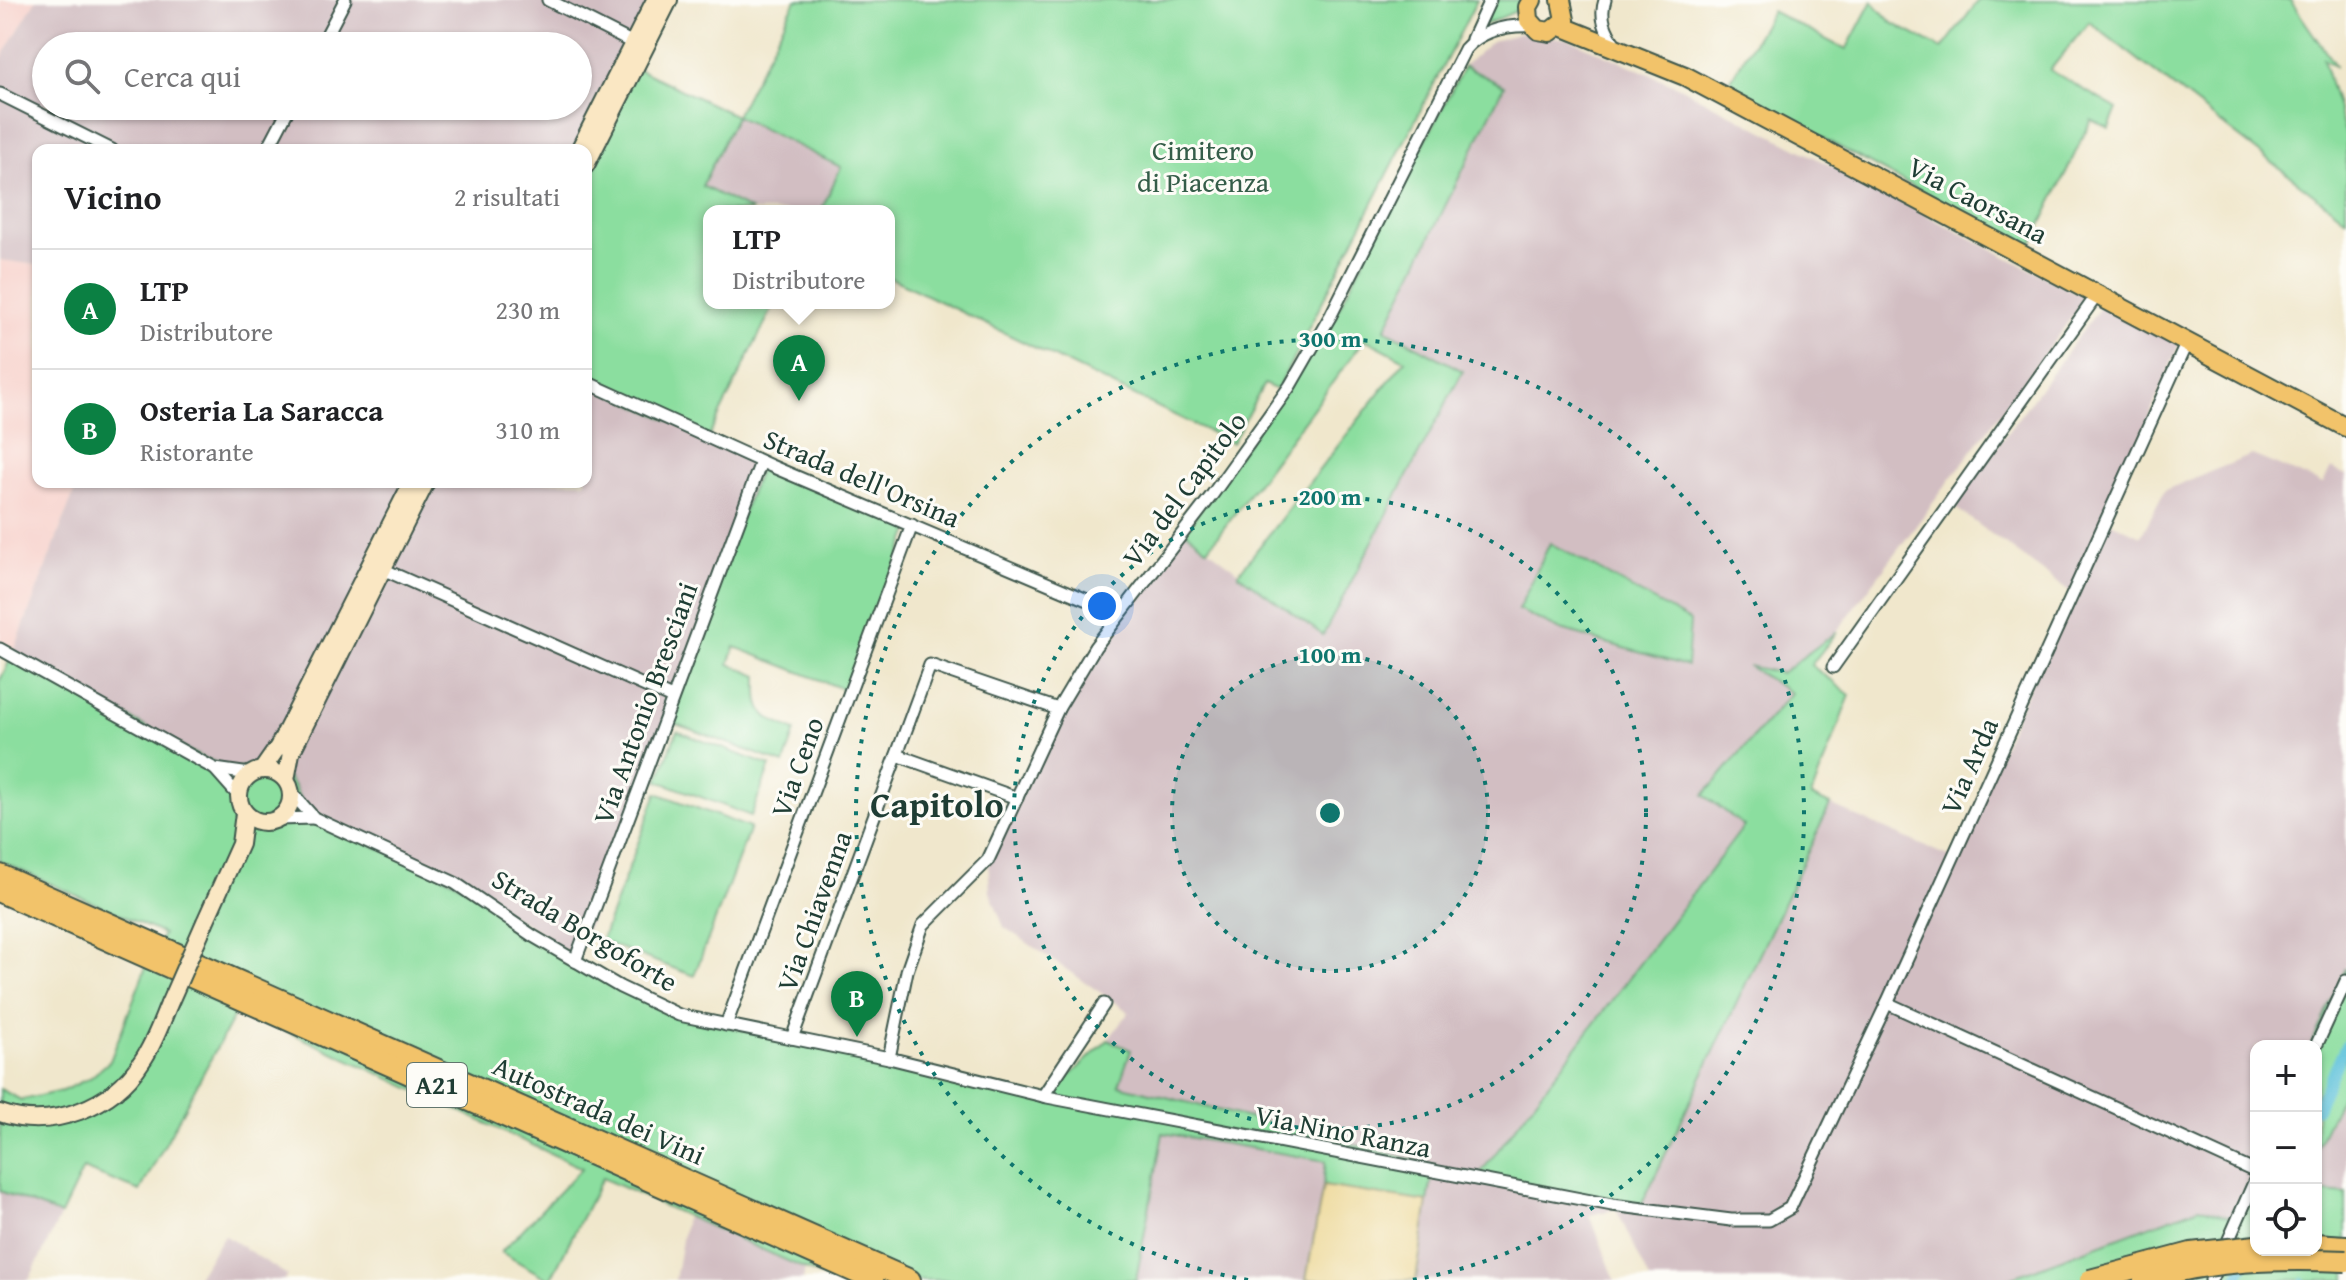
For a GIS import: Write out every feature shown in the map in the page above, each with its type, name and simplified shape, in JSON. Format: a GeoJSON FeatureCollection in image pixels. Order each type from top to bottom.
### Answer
{"type":"FeatureCollection","features":[{"type":"Feature","properties":{"kind":"highway","name":"Autostrada dei Vini"},"geometry":{"type":"LineString","coordinates":[[0,875],[910,1280]]}},
{"type":"Feature","properties":{"kind":"highway","name":"Autostrada dei Vini"},"geometry":{"type":"LineString","coordinates":[[0,892],[873,1280]]}},
{"type":"Feature","properties":{"kind":"highway"},"geometry":{"type":"LineString","coordinates":[[2322,1244],[2346,1246]]}},
{"type":"Feature","properties":{"kind":"highway"},"geometry":{"type":"LineString","coordinates":[[2090,1280],[2191,1253],[2250,1247]]}},
{"type":"Feature","properties":{"kind":"highway"},"geometry":{"type":"LineString","coordinates":[[2144,1280],[2200,1267],[2251,1262],[2346,1261]]}},
{"type":"Feature","properties":{"kind":"main road"},"geometry":{"type":"LineString","coordinates":[[592,152],[639,46],[655,0]]}},
{"type":"Feature","properties":{"kind":"main road"},"geometry":{"type":"LineString","coordinates":[[582,144],[669,0]]}},
{"type":"Feature","properties":{"kind":"main road"},"geometry":{"type":"LineString","coordinates":[[1530,2],[1532,26],[1544,32],[1570,28],[1563,3]]}},
{"type":"Feature","properties":{"kind":"main road","name":"Via Caorsana"},"geometry":{"type":"LineString","coordinates":[[1570,28],[1685,76],[2346,427]]}},
{"type":"Feature","properties":{"kind":"main road"},"geometry":{"type":"LineString","coordinates":[[240,844],[289,807],[291,753],[409,488]]}},
{"type":"Feature","properties":{"kind":"main road"},"geometry":{"type":"LineString","coordinates":[[0,1113],[33,1120],[68,1117],[100,1101],[125,1082],[142,1061],[240,844],[244,813],[238,795],[241,783],[256,772],[278,747],[376,566],[422,488]]}},
{"type":"Feature","properties":{"kind":"main road"},"geometry":{"type":"LineString","coordinates":[[256,772],[275,772],[288,786]]}},
{"type":"Feature","properties":{"kind":"main road"},"geometry":{"type":"LineString","coordinates":[[244,813],[271,821]]}},
{"type":"Feature","properties":{"kind":"street"},"geometry":{"type":"LineString","coordinates":[[328,32],[345,0]]}},
{"type":"Feature","properties":{"kind":"street"},"geometry":{"type":"LineString","coordinates":[[548,0],[639,46]]}},
{"type":"Feature","properties":{"kind":"street","name":"Via del Capitolo"},"geometry":{"type":"LineString","coordinates":[[889,1058],[916,938],[941,905],[988,860],[1058,709],[1095,647],[1290,386],[1331,315],[1474,38],[1490,0]]}},
{"type":"Feature","properties":{"kind":"street"},"geometry":{"type":"LineString","coordinates":[[1605,0],[1602,16],[1606,31],[1616,46]]}},
{"type":"Feature","properties":{"kind":"street"},"geometry":{"type":"LineString","coordinates":[[1474,38],[1520,16],[1530,2]]}},
{"type":"Feature","properties":{"kind":"street"},"geometry":{"type":"LineString","coordinates":[[1474,38],[1513,25],[1532,26]]}},
{"type":"Feature","properties":{"kind":"street"},"geometry":{"type":"LineString","coordinates":[[0,94],[32,110]]}},
{"type":"Feature","properties":{"kind":"street"},"geometry":{"type":"LineString","coordinates":[[52,120],[100,144]]}},
{"type":"Feature","properties":{"kind":"street"},"geometry":{"type":"LineString","coordinates":[[270,144],[283,120]]}},
{"type":"Feature","properties":{"kind":"street"},"geometry":{"type":"LineString","coordinates":[[1833,667],[2097,295]]}},
{"type":"Feature","properties":{"kind":"street","name":"Via Arda"},"geometry":{"type":"LineString","coordinates":[[1790,1208],[1887,1003],[2187,342]]}},
{"type":"Feature","properties":{"kind":"street","name":"Strada dell'Orsina"},"geometry":{"type":"LineString","coordinates":[[592,385],[761,462],[1120,614]]}},
{"type":"Feature","properties":{"kind":"street","name":"Via Antonio Bresciani"},"geometry":{"type":"LineString","coordinates":[[575,961],[761,462]]}},
{"type":"Feature","properties":{"kind":"street","name":"Via Ceno"},"geometry":{"type":"LineString","coordinates":[[726,1025],[912,525]]}},
{"type":"Feature","properties":{"kind":"street"},"geometry":{"type":"LineString","coordinates":[[376,566],[672,698]]}},
{"type":"Feature","properties":{"kind":"street"},"geometry":{"type":"LineString","coordinates":[[0,649],[215,769],[238,795]]}},
{"type":"Feature","properties":{"kind":"street","name":"Via Chiavenna"},"geometry":{"type":"LineString","coordinates":[[792,1038],[930,665],[1058,709]]}},
{"type":"Feature","properties":{"kind":"street"},"geometry":{"type":"LineString","coordinates":[[897,755],[1017,798]]}},
{"type":"Feature","properties":{"kind":"street"},"geometry":{"type":"LineString","coordinates":[[215,769],[256,772]]}},
{"type":"Feature","properties":{"kind":"street","name":"Strada Borgoforte"},"geometry":{"type":"LineString","coordinates":[[288,786],[314,818],[455,883],[575,961],[679,1015],[889,1058]]}},
{"type":"Feature","properties":{"kind":"street","name":"Strada Borgoforte"},"geometry":{"type":"LineString","coordinates":[[271,821],[314,818]]}},
{"type":"Feature","properties":{"kind":"street"},"geometry":{"type":"LineString","coordinates":[[2319,1040],[2346,981]]}},
{"type":"Feature","properties":{"kind":"street"},"geometry":{"type":"LineString","coordinates":[[1887,1003],[2250,1172]]}},
{"type":"Feature","properties":{"kind":"street"},"geometry":{"type":"LineString","coordinates":[[1043,1096],[1104,1004]]}},
{"type":"Feature","properties":{"kind":"street","name":"Via Nino Ranza"},"geometry":{"type":"LineString","coordinates":[[889,1058],[1043,1096],[1374,1163],[1612,1205],[1731,1220],[1769,1220],[1790,1208]]}},
{"type":"Feature","properties":{"kind":"street"},"geometry":{"type":"LineString","coordinates":[[2211,1280],[2252,1184]]}},
{"type":"Feature","properties":{"kind":"shaded area"},"geometry":{"type":"Polygon","coordinates":[[[0,0],[36,0],[0,61],[0,0]]]}},
{"type":"Feature","properties":{"kind":"shaded area"},"geometry":{"type":"Polygon","coordinates":[[[36,0],[660,0],[589,144],[32,144],[32,264],[0,260],[0,61],[36,0]]]}},
{"type":"Feature","properties":{"kind":"shaded area"},"geometry":{"type":"Polygon","coordinates":[[[1521,33],[1569,39],[1677,86],[2086,298],[1791,693],[1704,795],[1744,826],[1479,1174],[1640,1208],[1830,805],[1952,858],[2072,593],[1953,506],[2101,306],[2179,344],[2107,517],[2111,522],[2141,536],[2165,490],[2252,455],[2323,484],[2331,468],[2346,475],[2346,968],[2314,1040],[2250,1040],[2250,1181],[2231,1217],[2200,1208],[2005,1280],[1650,1280],[1616,1209],[1590,1215],[1615,1280],[1416,1280],[1434,1165],[1245,1120],[1118,1085],[1131,1050],[1108,1040],[1129,1012],[1004,927],[990,892],[988,860],[1095,648],[1185,531],[1323,635],[1463,371],[1385,329],[1504,86],[1464,66],[1492,41],[1521,33]]]}},
{"type":"Feature","properties":{"kind":"shaded area"},"geometry":{"type":"Polygon","coordinates":[[[736,116],[842,168],[824,205],[740,205],[701,186],[736,116]]]}},
{"type":"Feature","properties":{"kind":"shaded area"},"geometry":{"type":"Polygon","coordinates":[[[0,260],[32,264],[32,488],[76,488],[13,654],[0,648],[0,260]]]}},
{"type":"Feature","properties":{"kind":"shaded area"},"geometry":{"type":"Polygon","coordinates":[[[592,385],[762,461],[576,959],[537,930],[454,881],[342,832],[234,769],[200,757],[13,654],[76,488],[592,488],[592,385]]]}},
{"type":"Feature","properties":{"kind":"shaded area"},"geometry":{"type":"Polygon","coordinates":[[[2346,1086],[2346,1280],[2270,1280],[2307,1256],[2322,1256],[2322,1136],[2346,1086]]]}},
{"type":"Feature","properties":{"kind":"shaded area"},"geometry":{"type":"Polygon","coordinates":[[[1163,1133],[1327,1162],[1306,1280],[1136,1280],[1163,1133]]]}},
{"type":"Feature","properties":{"kind":"shaded area"},"geometry":{"type":"Polygon","coordinates":[[[0,1191],[61,1215],[29,1280],[0,1280],[0,1191]]]}},
{"type":"Feature","properties":{"kind":"shaded area"},"geometry":{"type":"Polygon","coordinates":[[[686,1217],[805,1267],[803,1280],[675,1280],[686,1217]]]}},
{"type":"Feature","properties":{"kind":"shaded area"},"geometry":{"type":"Polygon","coordinates":[[[224,1235],[287,1275],[284,1280],[195,1280],[224,1235]]]}},
{"type":"Feature","properties":{"kind":"green space","name":"Cimitero di Piacenza"},"geometry":{"type":"Polygon","coordinates":[[[796,0],[1477,0],[1277,390],[1264,384],[1232,443],[895,280],[895,205],[824,205],[841,167],[736,116],[796,0]]]}},
{"type":"Feature","properties":{"kind":"green space"},"geometry":{"type":"Polygon","coordinates":[[[1495,0],[1520,0],[1521,9],[1482,26],[1495,0]]]}},
{"type":"Feature","properties":{"kind":"green space"},"geometry":{"type":"Polygon","coordinates":[[[1979,0],[2290,0],[2336,67],[2323,59],[2346,136],[2346,219],[2089,22],[2050,70],[2117,109],[2109,128],[2091,120],[2029,250],[1727,86],[1772,11],[1846,50],[1872,1],[1892,23],[1942,49],[1979,0]]]}},
{"type":"Feature","properties":{"kind":"green space"},"geometry":{"type":"Polygon","coordinates":[[[1464,66],[1504,86],[1385,329],[1463,371],[1323,635],[1238,574],[1405,360],[1365,339],[1208,549],[1185,531],[1332,321],[1464,66]]]}},
{"type":"Feature","properties":{"kind":"green space"},"geometry":{"type":"Polygon","coordinates":[[[636,68],[736,116],[702,186],[740,205],[703,205],[703,309],[772,309],[708,438],[592,385],[592,155],[636,68]]]}},
{"type":"Feature","properties":{"kind":"green space"},"geometry":{"type":"Polygon","coordinates":[[[762,462],[912,525],[848,691],[735,647],[729,664],[758,676],[758,699],[763,712],[795,731],[784,764],[665,720],[762,462]]]}},
{"type":"Feature","properties":{"kind":"green space"},"geometry":{"type":"Polygon","coordinates":[[[1550,543],[1690,621],[1687,666],[1561,630],[1518,610],[1550,543]]]}},
{"type":"Feature","properties":{"kind":"green space"},"geometry":{"type":"Polygon","coordinates":[[[1837,632],[1811,665],[1850,695],[1811,796],[1830,805],[1640,1208],[1479,1175],[1744,826],[1704,795],[1791,693],[1748,666],[1781,673],[1837,632]]]}},
{"type":"Feature","properties":{"kind":"green space"},"geometry":{"type":"Polygon","coordinates":[[[13,654],[200,757],[234,769],[256,765],[278,768],[294,786],[301,802],[342,832],[454,881],[576,959],[680,1016],[1046,1098],[1108,1040],[1131,1050],[1119,1085],[1434,1165],[1428,1202],[1323,1186],[1326,1161],[1163,1133],[1136,1280],[830,1280],[602,1178],[550,1280],[501,1252],[582,1168],[238,1008],[140,1191],[83,1169],[61,1215],[0,1191],[0,1089],[21,1100],[62,1091],[90,1078],[110,1061],[146,967],[163,934],[0,861],[0,680],[13,654]]]}},
{"type":"Feature","properties":{"kind":"green space"},"geometry":{"type":"Polygon","coordinates":[[[677,731],[770,766],[751,816],[658,781],[677,731]]]}},
{"type":"Feature","properties":{"kind":"green space"},"geometry":{"type":"Polygon","coordinates":[[[657,793],[750,828],[694,976],[601,941],[657,793]]]}},
{"type":"Feature","properties":{"kind":"green space"},"geometry":{"type":"Polygon","coordinates":[[[2346,968],[2346,1086],[2322,1136],[2322,1040],[2314,1040],[2346,968]]]}},
{"type":"Feature","properties":{"kind":"green space"},"geometry":{"type":"Polygon","coordinates":[[[2250,1181],[2250,1256],[2322,1256],[2322,1192],[2346,1194],[2346,1280],[2005,1280],[2200,1207],[2231,1217],[2250,1181]]]}},
{"type":"Feature","properties":{"kind":"sand"},"geometry":{"type":"Polygon","coordinates":[[[1323,1186],[1428,1202],[1416,1280],[1306,1280],[1323,1186]]]}},
{"type":"Feature","properties":{"kind":"waterway"},"geometry":{"type":"LineString","coordinates":[[2322,1096],[2346,1044]]}},
{"type":"Feature","properties":{"kind":"waterway"},"geometry":{"type":"LineString","coordinates":[[2236,1280],[2246,1260]]}},
{"type":"Feature","properties":{"kind":"place","name":"LTP"},"geometry":{"type":"Point","coordinates":[799,401]}},
{"type":"Feature","properties":{"kind":"place","name":"Osteria La Saracca"},"geometry":{"type":"Point","coordinates":[857,1037]}},
{"type":"Feature","properties":{"kind":"district","name":"Capitolo"},"geometry":{"type":"Point","coordinates":[937,804]}}]}
